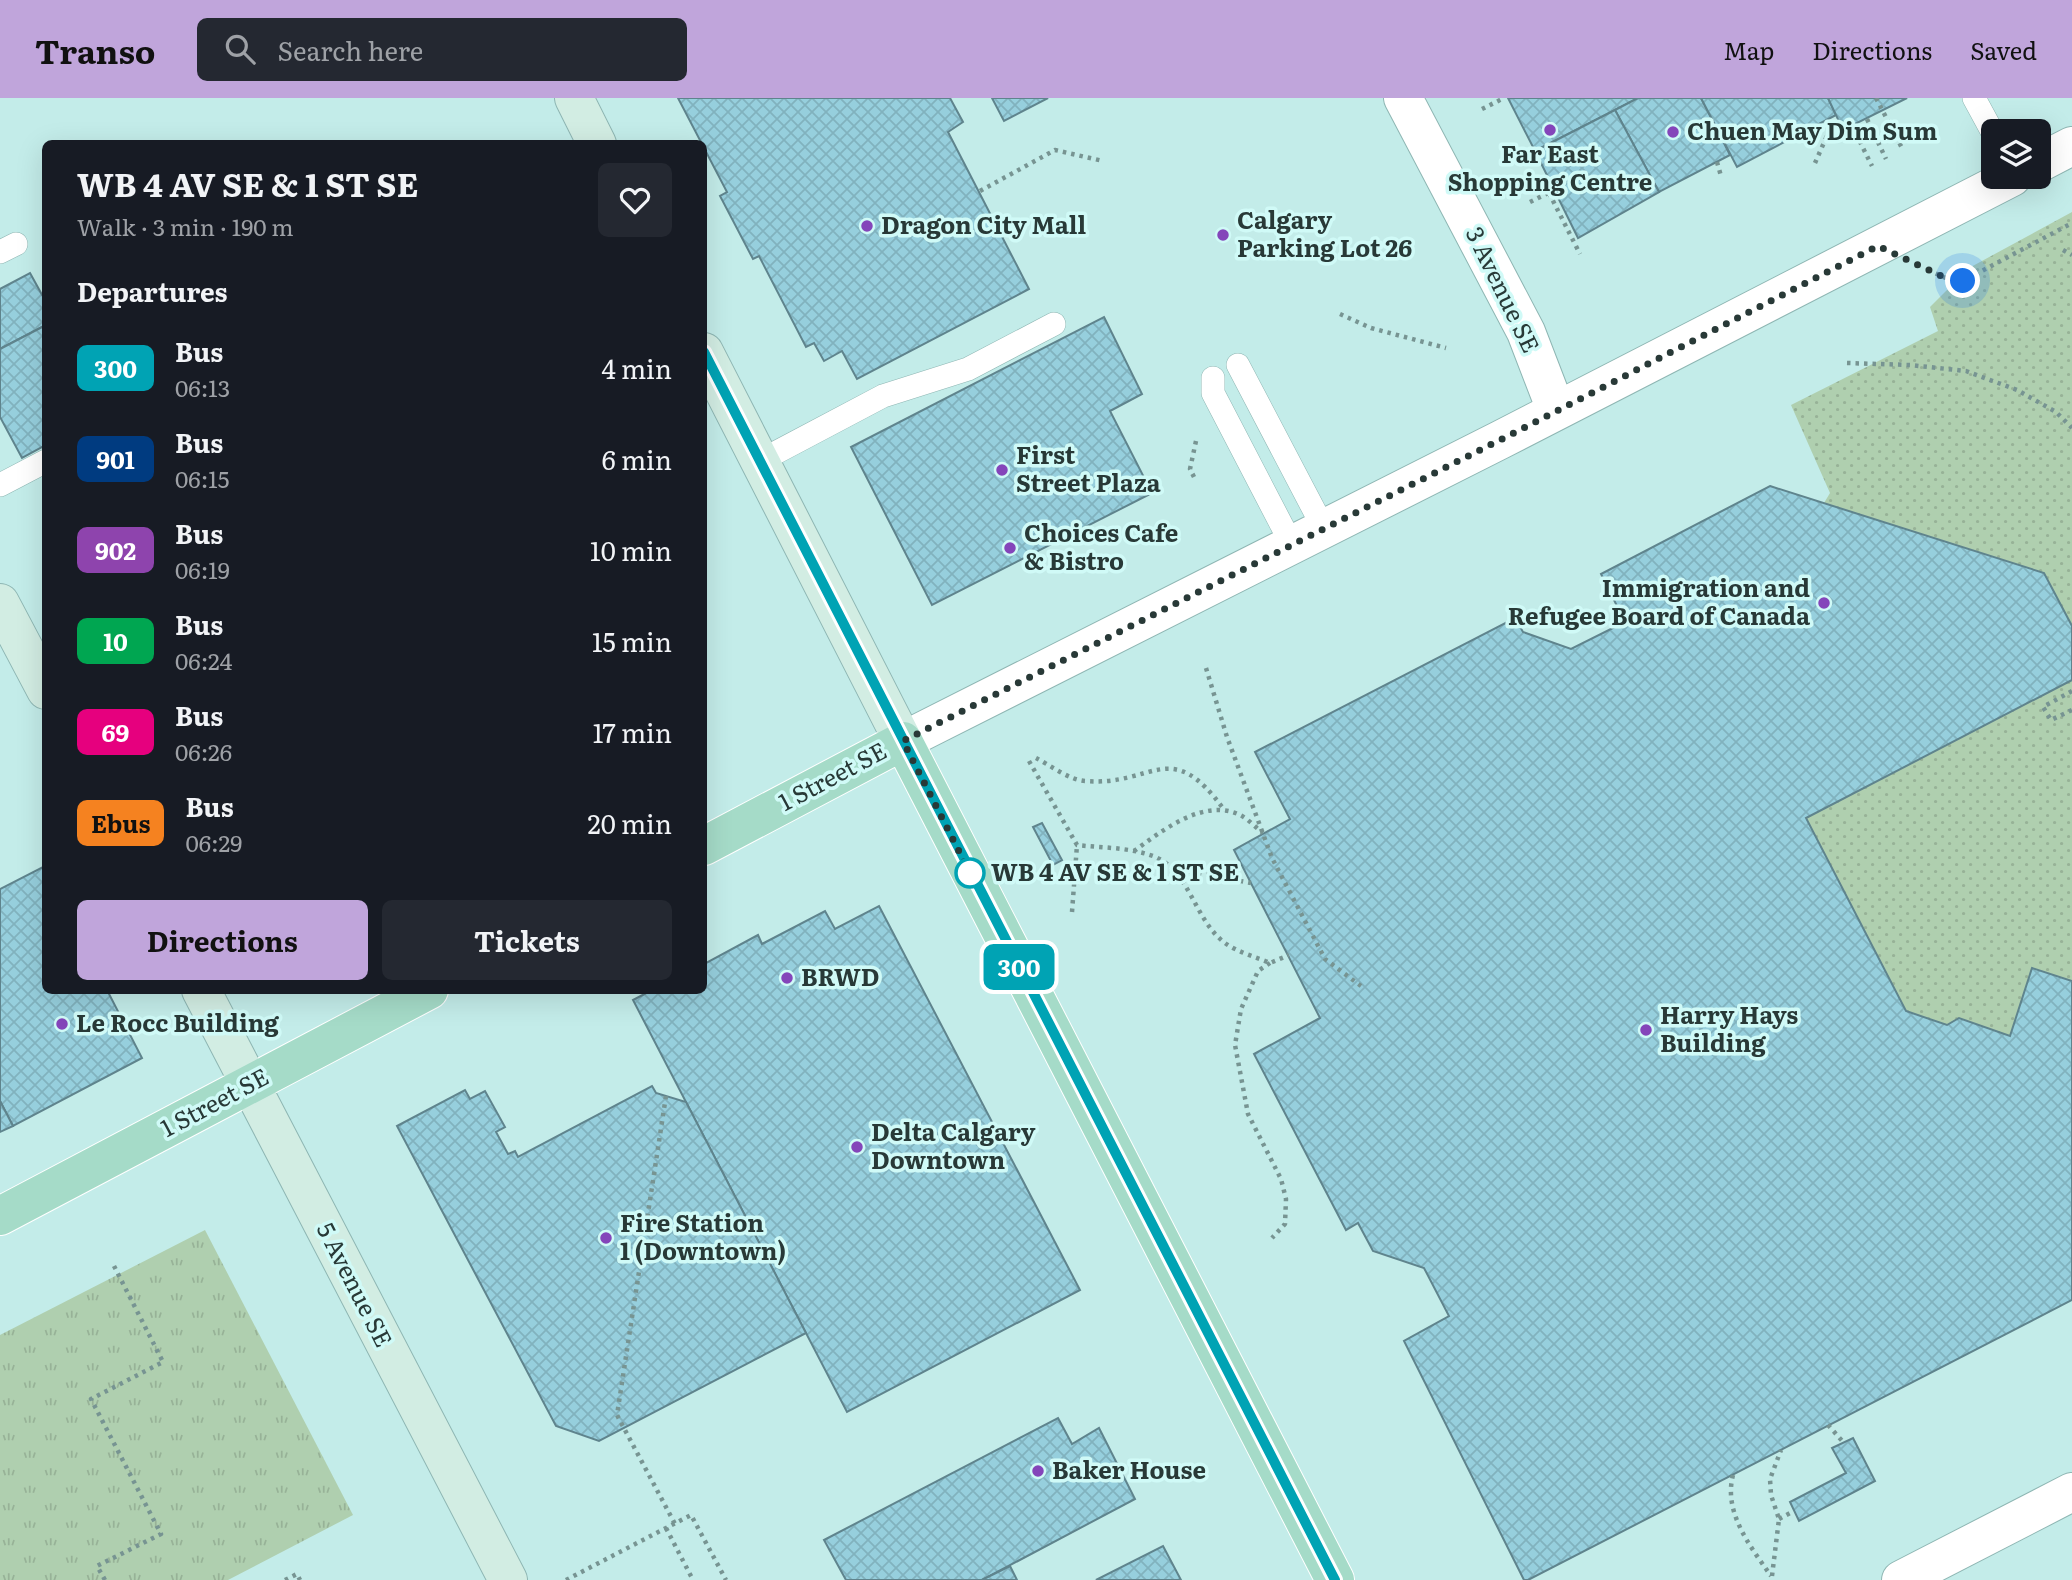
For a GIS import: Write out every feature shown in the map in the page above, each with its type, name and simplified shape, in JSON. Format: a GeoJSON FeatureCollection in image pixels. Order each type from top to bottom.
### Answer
{"type":"FeatureCollection","features":[{"type":"Feature","properties":{"kind":"main road"},"geometry":{"type":"LineString","coordinates":[[574,98],[595,140]]}},
{"type":"Feature","properties":{"kind":"main road"},"geometry":{"type":"LineString","coordinates":[[707,358],[1335,1580]]}},
{"type":"Feature","properties":{"kind":"main road"},"geometry":{"type":"LineString","coordinates":[[0,603],[42,682]]}},
{"type":"Feature","properties":{"kind":"main road","name":"1 Street SE"},"geometry":{"type":"LineString","coordinates":[[707,844],[903,741]]}},
{"type":"Feature","properties":{"kind":"main road","name":"5 Avenue SE"},"geometry":{"type":"LineString","coordinates":[[203,994],[508,1580]]}},
{"type":"Feature","properties":{"kind":"main road","name":"1 Street SE"},"geometry":{"type":"LineString","coordinates":[[0,1216],[421,994]]}},
{"type":"Feature","properties":{"kind":"street","name":"3 Avenue SE"},"geometry":{"type":"LineString","coordinates":[[1404,98],[1526,332],[1556,410]]}},
{"type":"Feature","properties":{"kind":"street"},"geometry":{"type":"LineString","coordinates":[[2051,157],[2072,146]]}},
{"type":"Feature","properties":{"kind":"street","name":"1 Street SE"},"geometry":{"type":"LineString","coordinates":[[903,741],[1989,189]]}},
{"type":"Feature","properties":{"kind":"street"},"geometry":{"type":"LineString","coordinates":[[1901,1580],[2072,1492]]}},
{"type":"Feature","properties":{"kind":"lane"},"geometry":{"type":"LineString","coordinates":[[1974,98],[1985,119]]}},
{"type":"Feature","properties":{"kind":"lane"},"geometry":{"type":"LineString","coordinates":[[760,461],[883,396],[968,369],[1054,324]]}},
{"type":"Feature","properties":{"kind":"lane"},"geometry":{"type":"LineString","coordinates":[[1238,365],[1308,537]]}},
{"type":"Feature","properties":{"kind":"lane"},"geometry":{"type":"LineString","coordinates":[[1213,378],[1213,393],[1308,537]]}},
{"type":"Feature","properties":{"kind":"lane"},"geometry":{"type":"LineString","coordinates":[[0,485],[42,463]]}},
{"type":"Feature","properties":{"kind":"path"},"geometry":{"type":"LineString","coordinates":[[1482,109],[1504,98]]}},
{"type":"Feature","properties":{"kind":"path"},"geometry":{"type":"LineString","coordinates":[[1876,98],[1903,150]]}},
{"type":"Feature","properties":{"kind":"path"},"geometry":{"type":"LineString","coordinates":[[1867,119],[1886,159]]}},
{"type":"Feature","properties":{"kind":"path"},"geometry":{"type":"LineString","coordinates":[[1815,163],[1830,129],[1827,120]]}},
{"type":"Feature","properties":{"kind":"path"},"geometry":{"type":"LineString","coordinates":[[1852,126],[1872,166]]}},
{"type":"Feature","properties":{"kind":"path"},"geometry":{"type":"LineString","coordinates":[[980,191],[1055,150],[1103,161]]}},
{"type":"Feature","properties":{"kind":"path"},"geometry":{"type":"LineString","coordinates":[[1717,162],[1721,176]]}},
{"type":"Feature","properties":{"kind":"path"},"geometry":{"type":"LineString","coordinates":[[1530,202],[1551,192],[1580,254]]}},
{"type":"Feature","properties":{"kind":"path"},"geometry":{"type":"LineString","coordinates":[[1878,246],[1948,279],[1963,281],[2072,223]]}},
{"type":"Feature","properties":{"kind":"path"},"geometry":{"type":"LineString","coordinates":[[2063,250],[2072,255]]}},
{"type":"Feature","properties":{"kind":"path"},"geometry":{"type":"LineString","coordinates":[[1340,314],[1371,328],[1446,348]]}},
{"type":"Feature","properties":{"kind":"path"},"geometry":{"type":"LineString","coordinates":[[1847,363],[1910,365],[1966,371],[2017,390],[2056,412],[2072,428]]}},
{"type":"Feature","properties":{"kind":"path"},"geometry":{"type":"LineString","coordinates":[[1206,668],[1227,737],[1272,858],[1325,959],[1361,986]]}},
{"type":"Feature","properties":{"kind":"path"},"geometry":{"type":"LineString","coordinates":[[2072,691],[2043,707],[2051,720],[2072,710]]}},
{"type":"Feature","properties":{"kind":"path"},"geometry":{"type":"LineString","coordinates":[[1036,758],[1082,781],[1114,781],[1170,767],[1190,773],[1211,791],[1225,811]]}},
{"type":"Feature","properties":{"kind":"path"},"geometry":{"type":"LineString","coordinates":[[1029,761],[1077,845],[1072,912]]}},
{"type":"Feature","properties":{"kind":"path"},"geometry":{"type":"LineString","coordinates":[[1134,851],[1191,814],[1225,811],[1242,816],[1264,834]]}},
{"type":"Feature","properties":{"kind":"path"},"geometry":{"type":"LineString","coordinates":[[1077,845],[1134,851],[1154,856],[1172,867],[1251,883]]}},
{"type":"Feature","properties":{"kind":"path"},"geometry":{"type":"LineString","coordinates":[[1172,867],[1202,917],[1225,943],[1270,963]]}},
{"type":"Feature","properties":{"kind":"path"},"geometry":{"type":"LineString","coordinates":[[1272,1238],[1285,1224],[1286,1199],[1281,1179],[1248,1114],[1235,1045],[1241,1009],[1258,971],[1289,955]]}},
{"type":"Feature","properties":{"kind":"path"},"geometry":{"type":"LineString","coordinates":[[666,1096],[617,1415],[675,1524]]}},
{"type":"Feature","properties":{"kind":"path"},"geometry":{"type":"LineString","coordinates":[[105,1580],[97,1566],[161,1534],[91,1399],[163,1362],[114,1266]]}},
{"type":"Feature","properties":{"kind":"path"},"geometry":{"type":"LineString","coordinates":[[1828,1425],[1844,1443]]}},
{"type":"Feature","properties":{"kind":"path"},"geometry":{"type":"LineString","coordinates":[[1733,1475],[1732,1497],[1743,1536],[1772,1576],[1779,1519],[1771,1495],[1770,1479],[1781,1450]]}},
{"type":"Feature","properties":{"kind":"path"},"geometry":{"type":"LineString","coordinates":[[1779,1519],[1794,1511]]}},
{"type":"Feature","properties":{"kind":"path"},"geometry":{"type":"LineString","coordinates":[[566,1580],[691,1515],[726,1580]]}},
{"type":"Feature","properties":{"kind":"path"},"geometry":{"type":"LineString","coordinates":[[666,1528],[693,1580]]}},
{"type":"Feature","properties":{"kind":"path"},"geometry":{"type":"LineString","coordinates":[[285,1580],[297,1574],[300,1580]]}},
{"type":"Feature","properties":{"kind":"green space"},"geometry":{"type":"Polygon","coordinates":[[[2072,212],[2072,626],[1855,513],[1824,503],[1830,493],[1791,405],[1938,331],[1930,307],[1969,268],[2072,212]]]}},
{"type":"Feature","properties":{"kind":"green space"},"geometry":{"type":"Polygon","coordinates":[[[2072,680],[2072,981],[2032,968],[2010,1036],[1959,1018],[1947,1025],[1906,1011],[1806,818],[2072,680]]]}},
{"type":"Feature","properties":{"kind":"green space"},"geometry":{"type":"Polygon","coordinates":[[[205,1230],[353,1515],[228,1580],[0,1580],[0,1335],[205,1230]]]}},
{"type":"Feature","properties":{"kind":"building","name":"Dragon City Mall"},"geometry":{"type":"Polygon","coordinates":[[[678,98],[950,98],[963,122],[948,132],[1029,289],[857,379],[842,351],[824,361],[814,343],[806,347],[759,256],[753,259],[720,196],[727,192],[707,154],[707,140],[700,140],[678,98]]]}},
{"type":"Feature","properties":{"kind":"building"},"geometry":{"type":"Polygon","coordinates":[[[992,98],[1048,98],[1004,121],[992,98]]]}},
{"type":"Feature","properties":{"kind":"building","name":"Far East Shopping Centre"},"geometry":{"type":"Polygon","coordinates":[[[1508,98],[1638,98],[1535,151],[1508,98]]]}},
{"type":"Feature","properties":{"kind":"building","name":"Chuen May Dim Sum"},"geometry":{"type":"Polygon","coordinates":[[[1638,98],[1701,98],[1730,155],[1659,192],[1615,110],[1638,98]]]}},
{"type":"Feature","properties":{"kind":"building"},"geometry":{"type":"Polygon","coordinates":[[[1701,98],[1828,98],[1836,115],[1737,167],[1701,98]]]}},
{"type":"Feature","properties":{"kind":"building"},"geometry":{"type":"Polygon","coordinates":[[[1828,98],[1907,98],[1843,130],[1828,98]]]}},
{"type":"Feature","properties":{"kind":"building"},"geometry":{"type":"Polygon","coordinates":[[[1615,110],[1659,192],[1578,238],[1535,151],[1615,110]]]}},
{"type":"Feature","properties":{"kind":"building"},"geometry":{"type":"Polygon","coordinates":[[[30,273],[42,295],[42,327],[0,349],[0,289],[30,273]]]}},
{"type":"Feature","properties":{"kind":"building","name":"First Street Plaza"},"geometry":{"type":"Polygon","coordinates":[[[1104,317],[1142,394],[1110,411],[1152,493],[932,605],[851,447],[1104,317]]]}},
{"type":"Feature","properties":{"kind":"building"},"geometry":{"type":"Polygon","coordinates":[[[42,327],[42,447],[22,458],[0,417],[0,349],[42,327]]]}},
{"type":"Feature","properties":{"kind":"building","name":"Harry Hays Building"},"geometry":{"type":"Polygon","coordinates":[[[1770,486],[2044,573],[2072,626],[2072,680],[1806,818],[1906,1011],[1947,1025],[1959,1018],[2010,1036],[2032,968],[2072,981],[2072,1300],[1524,1580],[1404,1341],[1449,1316],[1424,1268],[1373,1251],[1358,1223],[1346,1230],[1254,1054],[1320,1018],[1234,850],[1290,819],[1255,752],[1515,618],[1523,632],[1571,649],[1625,622],[1601,574],[1770,486]]]}},
{"type":"Feature","properties":{"kind":"building"},"geometry":{"type":"Polygon","coordinates":[[[1042,823],[1062,860],[1053,865],[1033,827],[1042,823]]]}},
{"type":"Feature","properties":{"kind":"building","name":"Le Rocc Building"},"geometry":{"type":"Polygon","coordinates":[[[42,868],[42,994],[109,994],[142,1058],[13,1126],[0,1101],[0,889],[42,868]]]}},
{"type":"Feature","properties":{"kind":"building","name":"Delta Calgary Downtown"},"geometry":{"type":"Polygon","coordinates":[[[879,906],[1080,1290],[847,1412],[633,1000],[644,994],[707,994],[707,962],[758,935],[762,944],[825,911],[835,929],[879,906]]]}},
{"type":"Feature","properties":{"kind":"building","name":"Fire Station 1 (Downtown)"},"geometry":{"type":"Polygon","coordinates":[[[652,1086],[656,1093],[686,1102],[806,1333],[599,1441],[556,1426],[397,1126],[465,1090],[470,1099],[485,1091],[505,1127],[496,1132],[508,1154],[515,1151],[518,1157],[652,1086]]]}},
{"type":"Feature","properties":{"kind":"building"},"geometry":{"type":"Polygon","coordinates":[[[0,1101],[13,1126],[0,1132],[0,1101]]]}},
{"type":"Feature","properties":{"kind":"building","name":"Baker House"},"geometry":{"type":"Polygon","coordinates":[[[1058,1418],[1072,1444],[1099,1428],[1135,1499],[982,1580],[846,1580],[824,1540],[1058,1418]]]}},
{"type":"Feature","properties":{"kind":"building"},"geometry":{"type":"Polygon","coordinates":[[[1853,1438],[1875,1481],[1799,1521],[1790,1502],[1846,1473],[1832,1448],[1853,1438]]]}},
{"type":"Feature","properties":{"kind":"building"},"geometry":{"type":"Polygon","coordinates":[[[1163,1546],[1181,1580],[1096,1580],[1163,1546]]]}},
{"type":"Feature","properties":{"kind":"building"},"geometry":{"type":"Polygon","coordinates":[[[1010,1566],[1017,1580],[982,1580],[1010,1566]]]}},
{"type":"Feature","properties":{"kind":"bus line","name":"300"},"geometry":{"type":"LineString","coordinates":[[707,358],[1335,1580]]}},
{"type":"Feature","properties":{"kind":"place","name":"Far East Shopping Centre"},"geometry":{"type":"Point","coordinates":[1550,130]}},
{"type":"Feature","properties":{"kind":"place","name":"Chuen May Dim Sum"},"geometry":{"type":"Point","coordinates":[1673,132]}},
{"type":"Feature","properties":{"kind":"place","name":"Dragon City Mall"},"geometry":{"type":"Point","coordinates":[867,226]}},
{"type":"Feature","properties":{"kind":"place","name":"Calgary Parking Lot 26"},"geometry":{"type":"Point","coordinates":[1223,235]}},
{"type":"Feature","properties":{"kind":"place","name":"First Street Plaza"},"geometry":{"type":"Point","coordinates":[1002,470]}},
{"type":"Feature","properties":{"kind":"place","name":"Choices Cafe & Bistro"},"geometry":{"type":"Point","coordinates":[1010,548]}},
{"type":"Feature","properties":{"kind":"place","name":"Immigration and Refugee Board of Canada"},"geometry":{"type":"Point","coordinates":[1824,603]}},
{"type":"Feature","properties":{"kind":"place","name":"WB 4 AV SE & 1 ST SE"},"geometry":{"type":"Point","coordinates":[970,873]}},
{"type":"Feature","properties":{"kind":"place","name":"BRWD"},"geometry":{"type":"Point","coordinates":[787,978]}},
{"type":"Feature","properties":{"kind":"place","name":"Le Rocc Building"},"geometry":{"type":"Point","coordinates":[62,1024]}},
{"type":"Feature","properties":{"kind":"place","name":"Harry Hays Building"},"geometry":{"type":"Point","coordinates":[1646,1030]}},
{"type":"Feature","properties":{"kind":"place","name":"Delta Calgary Downtown"},"geometry":{"type":"Point","coordinates":[857,1147]}},
{"type":"Feature","properties":{"kind":"place","name":"Fire Station 1 (Downtown)"},"geometry":{"type":"Point","coordinates":[606,1238]}},
{"type":"Feature","properties":{"kind":"place","name":"Baker House"},"geometry":{"type":"Point","coordinates":[1038,1471]}},
{"type":"Feature","properties":{"kind":"route"},"geometry":{"type":"LineString","coordinates":[[970,873],[903,741],[1878,246],[1948,279],[1963,281]]}}]}
